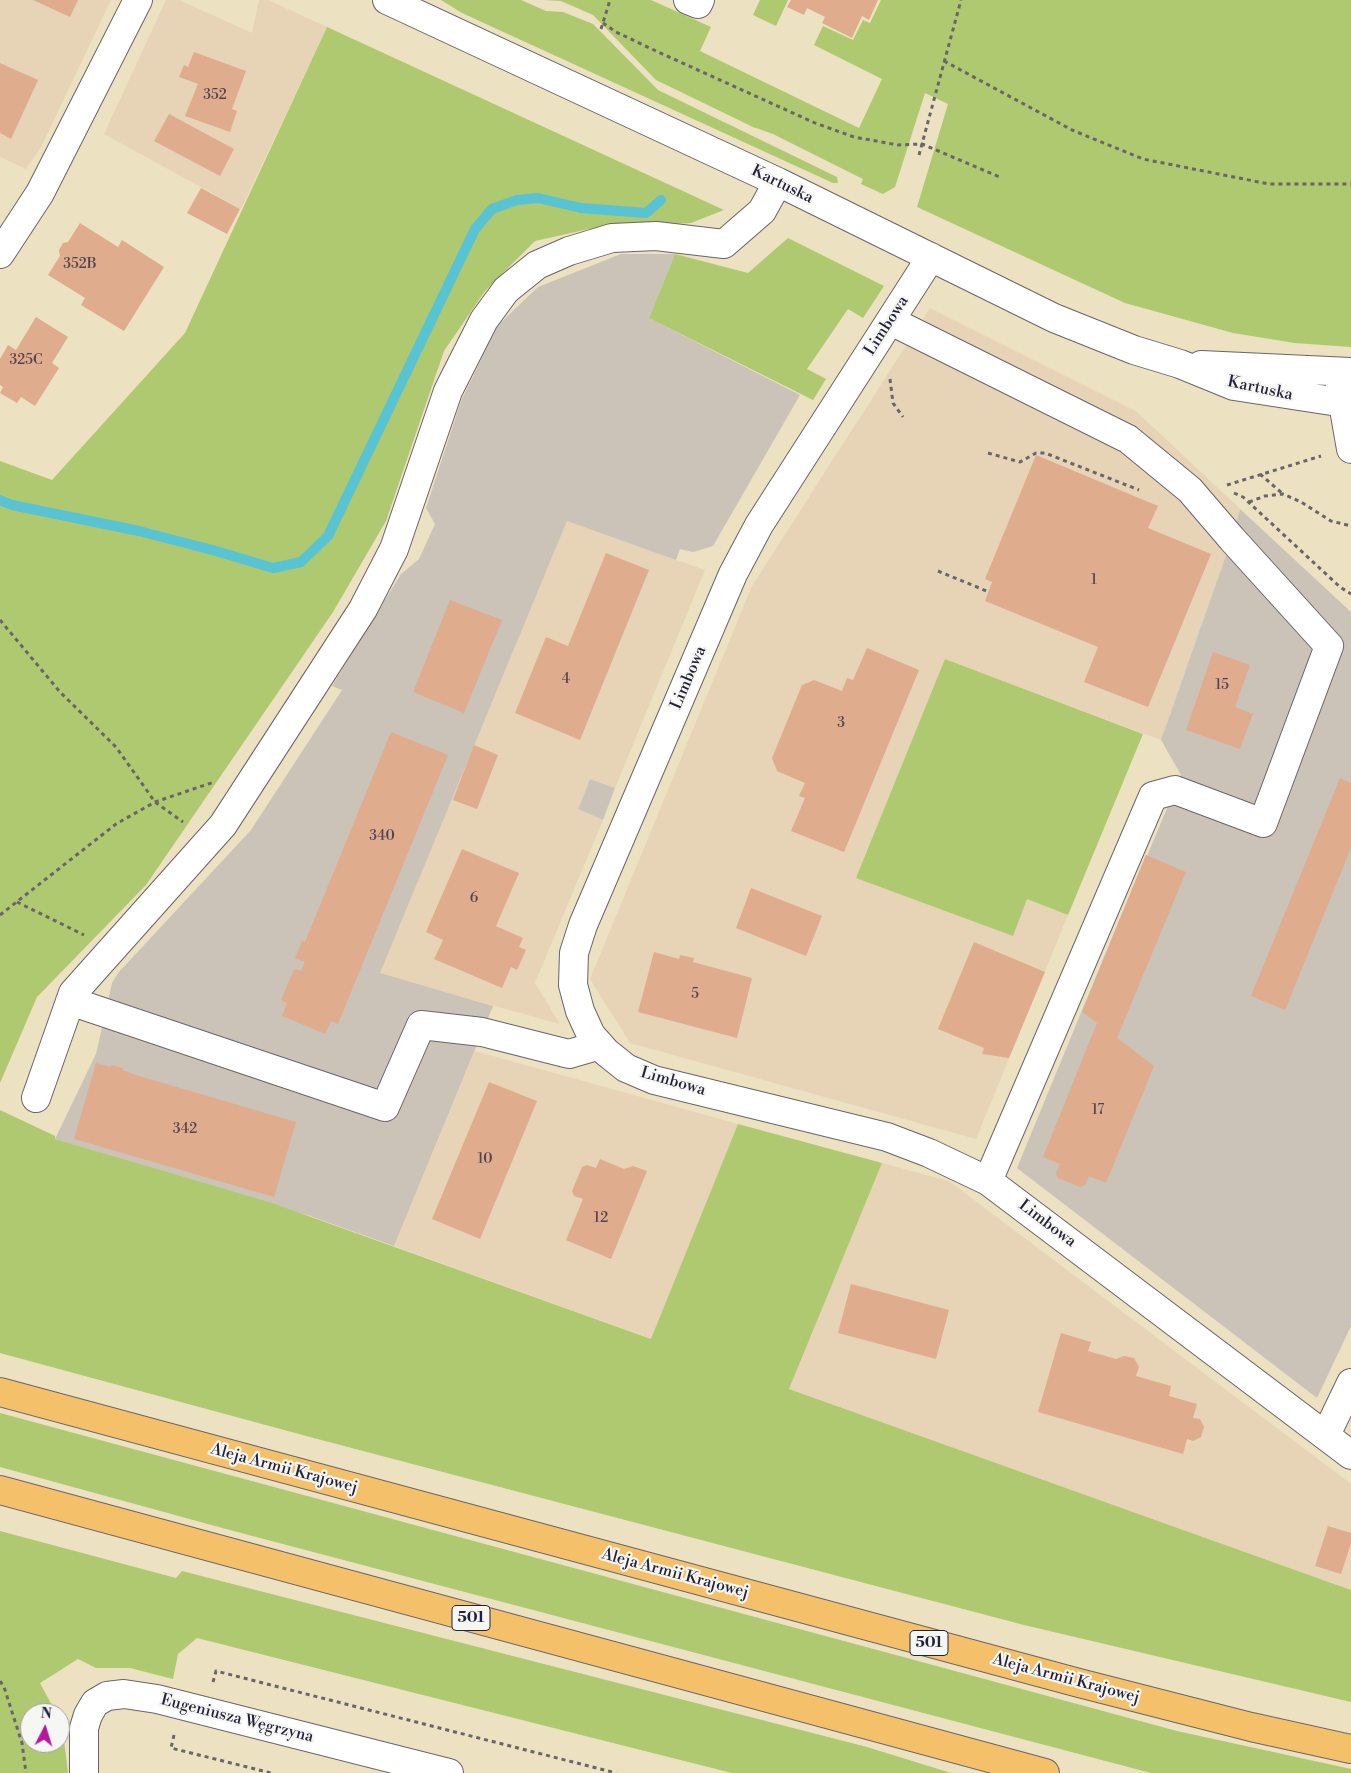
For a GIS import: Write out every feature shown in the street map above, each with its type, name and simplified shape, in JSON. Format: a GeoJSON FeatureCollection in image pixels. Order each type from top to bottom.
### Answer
{"type":"FeatureCollection","features":[{"type":"Feature","properties":{"kind":"main road","name":"Aleja Armii Krajowej"},"geometry":{"type":"LineString","coordinates":[[0,1392],[1079,1683],[1251,1727],[1351,1749]]}},
{"type":"Feature","properties":{"kind":"main road","name":"501"},"geometry":{"type":"LineString","coordinates":[[0,1490],[1046,1773]]}},
{"type":"Feature","properties":{"kind":"street"},"geometry":{"type":"LineString","coordinates":[[0,254],[40,193],[138,0]]}},
{"type":"Feature","properties":{"kind":"street","name":"Kartuska"},"geometry":{"type":"LineString","coordinates":[[387,0],[778,182],[1054,318],[1134,350],[1180,364],[1234,386],[1347,404]]}},
{"type":"Feature","properties":{"kind":"street"},"geometry":{"type":"LineString","coordinates":[[688,0],[698,4],[700,0]]}},
{"type":"Feature","properties":{"kind":"street"},"geometry":{"type":"LineString","coordinates":[[36,1098],[73,992],[223,824],[363,609],[394,548],[448,391],[484,320],[506,290],[537,265],[569,251],[612,238],[656,236],[724,244],[762,211],[778,182]]}},
{"type":"Feature","properties":{"kind":"street","name":"Limbowa"},"geometry":{"type":"LineString","coordinates":[[931,257],[759,525],[733,574],[583,925],[574,953],[573,985],[580,1010],[591,1034],[606,1052],[626,1068],[654,1080],[887,1137],[929,1153],[988,1181],[1351,1455]]}},
{"type":"Feature","properties":{"kind":"street"},"geometry":{"type":"LineString","coordinates":[[891,321],[1128,439],[1190,490],[1232,540],[1329,646],[1263,823],[1175,790],[1153,796],[988,1181]]}},
{"type":"Feature","properties":{"kind":"street","name":"Kartuska"},"geometry":{"type":"LineString","coordinates":[[1180,364],[1344,372],[1347,404],[1340,451]]}},
{"type":"Feature","properties":{"kind":"street"},"geometry":{"type":"LineString","coordinates":[[70,1000],[385,1107],[420,1025],[482,1032],[569,1054],[600,1045]]}},
{"type":"Feature","properties":{"kind":"street"},"geometry":{"type":"LineString","coordinates":[[1326,1435],[1351,1384]]}},
{"type":"Feature","properties":{"kind":"street","name":"Eugeniusza Węgrzyna"},"geometry":{"type":"LineString","coordinates":[[84,1773],[84,1728],[88,1714],[95,1702],[107,1696],[124,1694],[169,1702],[449,1773]]}},
{"type":"Feature","properties":{"kind":"path"},"geometry":{"type":"LineString","coordinates":[[601,29],[610,0]]}},
{"type":"Feature","properties":{"kind":"path"},"geometry":{"type":"LineString","coordinates":[[919,155],[961,0]]}},
{"type":"Feature","properties":{"kind":"path"},"geometry":{"type":"LineString","coordinates":[[603,23],[616,32],[656,51],[815,123],[854,137],[898,145],[922,144],[1002,178]]}},
{"type":"Feature","properties":{"kind":"path"},"geometry":{"type":"LineString","coordinates":[[944,61],[1072,130],[1143,159],[1269,184],[1351,184]]}},
{"type":"Feature","properties":{"kind":"path"},"geometry":{"type":"LineString","coordinates":[[891,388],[893,403],[903,417]]}},
{"type":"Feature","properties":{"kind":"path"},"geometry":{"type":"LineString","coordinates":[[1340,451],[1221,487],[1243,496],[1340,587],[1351,594]]}},
{"type":"Feature","properties":{"kind":"path"},"geometry":{"type":"LineString","coordinates":[[988,453],[1020,462],[1036,453],[1045,454],[1142,492]]}},
{"type":"Feature","properties":{"kind":"path"},"geometry":{"type":"LineString","coordinates":[[1260,474],[1283,494],[1301,502],[1331,521],[1351,526]]}},
{"type":"Feature","properties":{"kind":"path"},"geometry":{"type":"LineString","coordinates":[[1249,502],[1265,496],[1283,494]]}},
{"type":"Feature","properties":{"kind":"path"},"geometry":{"type":"LineString","coordinates":[[938,571],[989,592]]}},
{"type":"Feature","properties":{"kind":"path"},"geometry":{"type":"LineString","coordinates":[[0,620],[60,692],[116,747],[155,802],[209,840]]}},
{"type":"Feature","properties":{"kind":"path"},"geometry":{"type":"LineString","coordinates":[[0,915],[116,824],[155,802],[216,782]]}},
{"type":"Feature","properties":{"kind":"path"},"geometry":{"type":"LineString","coordinates":[[17,902],[112,949]]}},
{"type":"Feature","properties":{"kind":"path"},"geometry":{"type":"LineString","coordinates":[[212,1688],[216,1671],[616,1773]]}},
{"type":"Feature","properties":{"kind":"path"},"geometry":{"type":"LineString","coordinates":[[0,1681],[22,1743],[26,1773]]}},
{"type":"Feature","properties":{"kind":"path"},"geometry":{"type":"LineString","coordinates":[[169,1702],[171,1748],[272,1773]]}},
{"type":"Feature","properties":{"kind":"shaded area"},"geometry":{"type":"Polygon","coordinates":[[[0,0],[111,0],[42,145],[26,169],[0,157],[0,0]]]}},
{"type":"Feature","properties":{"kind":"shaded area"},"geometry":{"type":"Polygon","coordinates":[[[166,0],[179,0],[252,33],[259,0],[268,0],[327,27],[241,209],[104,134],[166,0]]]}},
{"type":"Feature","properties":{"kind":"shaded area"},"geometry":{"type":"Polygon","coordinates":[[[621,254],[675,254],[649,318],[800,395],[713,546],[693,552],[680,549],[676,560],[567,521],[380,973],[493,1006],[394,1246],[310,1216],[55,1139],[96,1054],[112,983],[118,973],[251,830],[342,690],[332,686],[401,574],[419,559],[435,524],[426,508],[461,401],[498,325],[538,287],[621,254]]]}},
{"type":"Feature","properties":{"kind":"shaded area"},"geometry":{"type":"Polygon","coordinates":[[[930,308],[1136,411],[1240,509],[1230,544],[1161,740],[945,659],[1012,936],[1027,899],[1068,915],[976,1139],[630,1043],[590,979],[752,586],[930,308]]]}},
{"type":"Feature","properties":{"kind":"shaded area"},"geometry":{"type":"Polygon","coordinates":[[[1240,509],[1351,612],[1351,1326],[1317,1398],[1017,1168],[1181,775],[1161,740],[1230,544],[1240,509]]]}},
{"type":"Feature","properties":{"kind":"shaded area"},"geometry":{"type":"Polygon","coordinates":[[[567,521],[705,570],[615,788],[590,779],[578,809],[603,820],[535,983],[560,1024],[379,974],[567,521]]]}},
{"type":"Feature","properties":{"kind":"shaded area"},"geometry":{"type":"Polygon","coordinates":[[[590,779],[615,788],[603,820],[578,809],[590,779]]]}},
{"type":"Feature","properties":{"kind":"shaded area"},"geometry":{"type":"Polygon","coordinates":[[[475,1051],[738,1124],[652,1339],[394,1246],[475,1051]]]}},
{"type":"Feature","properties":{"kind":"shaded area"},"geometry":{"type":"Polygon","coordinates":[[[882,1163],[949,1181],[1351,1484],[1351,1590],[789,1389],[882,1163]]]}},
{"type":"Feature","properties":{"kind":"green space"},"geometry":{"type":"Polygon","coordinates":[[[441,0],[521,0],[546,11],[563,12],[593,24],[658,90],[837,177],[838,183],[833,183],[462,13],[441,0]]]}},
{"type":"Feature","properties":{"kind":"green space"},"geometry":{"type":"Polygon","coordinates":[[[543,0],[651,0],[711,27],[700,51],[859,128],[882,79],[814,45],[823,26],[853,40],[863,20],[870,23],[881,0],[1351,0],[1351,347],[1295,343],[1233,333],[1125,303],[917,207],[948,104],[925,93],[895,187],[883,194],[861,184],[863,179],[773,134],[753,127],[656,80],[593,15],[561,1],[543,0]]]}},
{"type":"Feature","properties":{"kind":"green space"},"geometry":{"type":"Polygon","coordinates":[[[760,0],[788,0],[776,26],[753,15],[760,0]]]}},
{"type":"Feature","properties":{"kind":"green space"},"geometry":{"type":"Polygon","coordinates":[[[327,27],[724,210],[691,223],[589,229],[535,241],[485,291],[444,351],[386,521],[333,612],[146,885],[37,997],[0,1083],[0,461],[52,480],[185,333],[327,27]]]}},
{"type":"Feature","properties":{"kind":"green space"},"geometry":{"type":"Polygon","coordinates":[[[788,238],[884,286],[863,318],[848,309],[807,369],[826,379],[813,400],[649,318],[675,254],[748,273],[788,238]]]}},
{"type":"Feature","properties":{"kind":"green space"},"geometry":{"type":"Polygon","coordinates":[[[945,659],[1143,734],[1068,915],[1027,899],[1013,936],[856,878],[945,659]]]}},
{"type":"Feature","properties":{"kind":"green space"},"geometry":{"type":"Polygon","coordinates":[[[0,1110],[55,1136],[55,1139],[272,1203],[651,1339],[738,1124],[882,1163],[789,1389],[1351,1590],[1351,1702],[1024,1625],[310,1437],[0,1353],[0,1110]]]}},
{"type":"Feature","properties":{"kind":"green space"},"geometry":{"type":"Polygon","coordinates":[[[0,1413],[1177,1731],[1351,1769],[1351,1773],[1151,1773],[226,1529],[0,1467],[0,1413]]]}},
{"type":"Feature","properties":{"kind":"green space"},"geometry":{"type":"Polygon","coordinates":[[[0,1531],[176,1578],[182,1571],[867,1747],[951,1773],[732,1773],[197,1638],[178,1654],[173,1679],[130,1668],[96,1668],[78,1659],[40,1683],[51,1703],[20,1703],[20,1753],[66,1753],[68,1773],[0,1773],[0,1531]]]}},
{"type":"Feature","properties":{"kind":"building"},"geometry":{"type":"Polygon","coordinates":[[[33,0],[78,0],[70,17],[33,0]]]}},
{"type":"Feature","properties":{"kind":"building"},"geometry":{"type":"Polygon","coordinates":[[[791,0],[878,0],[869,20],[862,16],[852,38],[822,23],[825,17],[807,8],[804,15],[787,7],[791,0]]]}},
{"type":"Feature","properties":{"kind":"building"},"geometry":{"type":"Polygon","coordinates":[[[194,52],[246,71],[232,109],[237,111],[230,132],[185,116],[198,84],[179,77],[184,65],[188,67],[194,52]]]}},
{"type":"Feature","properties":{"kind":"building"},"geometry":{"type":"Polygon","coordinates":[[[0,63],[38,80],[11,139],[0,133],[0,63]]]}},
{"type":"Feature","properties":{"kind":"building"},"geometry":{"type":"Polygon","coordinates":[[[169,114],[234,149],[220,176],[154,141],[169,114]]]}},
{"type":"Feature","properties":{"kind":"building"},"geometry":{"type":"Polygon","coordinates":[[[201,188],[240,209],[227,234],[187,213],[201,188]]]}},
{"type":"Feature","properties":{"kind":"building"},"geometry":{"type":"Polygon","coordinates":[[[80,223],[118,247],[122,240],[164,267],[124,331],[81,305],[85,298],[48,275],[60,256],[59,250],[63,243],[68,242],[80,223]]]}},
{"type":"Feature","properties":{"kind":"building"},"geometry":{"type":"Polygon","coordinates":[[[36,317],[68,337],[52,363],[59,368],[35,406],[21,397],[17,403],[0,393],[3,387],[0,385],[0,359],[8,345],[16,350],[36,317]]]}},
{"type":"Feature","properties":{"kind":"building"},"geometry":{"type":"Polygon","coordinates":[[[1036,455],[1158,506],[1148,528],[1211,554],[1148,707],[1084,682],[1098,647],[985,601],[992,582],[985,579],[1036,455]]]}},
{"type":"Feature","properties":{"kind":"building"},"geometry":{"type":"Polygon","coordinates":[[[606,553],[649,570],[580,740],[515,713],[546,637],[568,646],[606,553]]]}},
{"type":"Feature","properties":{"kind":"building"},"geometry":{"type":"Polygon","coordinates":[[[450,600],[502,620],[464,713],[413,692],[450,600]]]}},
{"type":"Feature","properties":{"kind":"building"},"geometry":{"type":"Polygon","coordinates":[[[867,648],[919,670],[844,852],[791,831],[805,798],[799,796],[805,783],[777,771],[772,758],[802,685],[814,680],[842,691],[847,678],[853,680],[867,648]]]}},
{"type":"Feature","properties":{"kind":"building"},"geometry":{"type":"Polygon","coordinates":[[[1213,652],[1250,665],[1235,707],[1253,714],[1240,749],[1186,730],[1213,652]]]}},
{"type":"Feature","properties":{"kind":"building"},"geometry":{"type":"Polygon","coordinates":[[[391,732],[448,755],[338,1024],[331,1021],[325,1034],[282,1016],[287,1003],[281,1000],[294,969],[301,971],[305,962],[295,958],[302,941],[305,942],[391,732]]]}},
{"type":"Feature","properties":{"kind":"building"},"geometry":{"type":"Polygon","coordinates":[[[474,745],[498,755],[477,809],[453,800],[474,745]]]}},
{"type":"Feature","properties":{"kind":"building"},"geometry":{"type":"Polygon","coordinates":[[[1340,778],[1351,783],[1351,848],[1285,1010],[1251,996],[1340,778]]]}},
{"type":"Feature","properties":{"kind":"building"},"geometry":{"type":"Polygon","coordinates":[[[462,849],[519,873],[496,926],[523,938],[519,947],[526,950],[517,970],[511,967],[502,988],[434,959],[443,940],[426,932],[462,849]]]}},
{"type":"Feature","properties":{"kind":"building"},"geometry":{"type":"Polygon","coordinates":[[[1146,855],[1186,872],[1117,1038],[1154,1066],[1106,1183],[1089,1176],[1085,1185],[1080,1187],[1058,1178],[1056,1173],[1060,1164],[1043,1157],[1097,1023],[1082,1012],[1146,855]]]}},
{"type":"Feature","properties":{"kind":"building"},"geometry":{"type":"Polygon","coordinates":[[[751,888],[822,916],[806,956],[736,928],[751,888]]]}},
{"type":"Feature","properties":{"kind":"building"},"geometry":{"type":"Polygon","coordinates":[[[974,942],[1045,972],[1009,1058],[982,1054],[984,1048],[938,1029],[974,942]]]}},
{"type":"Feature","properties":{"kind":"building"},"geometry":{"type":"Polygon","coordinates":[[[654,952],[679,959],[680,955],[694,958],[693,962],[752,978],[737,1038],[638,1012],[654,952]]]}},
{"type":"Feature","properties":{"kind":"building"},"geometry":{"type":"Polygon","coordinates":[[[96,1063],[123,1068],[122,1070],[139,1076],[296,1122],[274,1197],[74,1139],[96,1063]]]}},
{"type":"Feature","properties":{"kind":"building"},"geometry":{"type":"Polygon","coordinates":[[[489,1082],[537,1101],[480,1239],[432,1219],[489,1082]]]}},
{"type":"Feature","properties":{"kind":"building"},"geometry":{"type":"Polygon","coordinates":[[[600,1159],[624,1169],[633,1166],[647,1171],[611,1259],[566,1240],[583,1199],[574,1196],[572,1191],[582,1167],[587,1165],[596,1168],[600,1159]]]}},
{"type":"Feature","properties":{"kind":"building"},"geometry":{"type":"Polygon","coordinates":[[[851,1284],[949,1310],[936,1359],[838,1333],[851,1284]]]}},
{"type":"Feature","properties":{"kind":"building"},"geometry":{"type":"Polygon","coordinates":[[[1061,1333],[1091,1342],[1088,1351],[1116,1359],[1124,1356],[1134,1358],[1139,1367],[1136,1376],[1171,1386],[1169,1396],[1197,1404],[1193,1418],[1200,1419],[1204,1427],[1201,1437],[1193,1441],[1187,1439],[1183,1454],[1038,1412],[1061,1333]]]}},
{"type":"Feature","properties":{"kind":"building"},"geometry":{"type":"Polygon","coordinates":[[[1328,1526],[1351,1533],[1351,1543],[1341,1574],[1315,1566],[1328,1526]]]}},
{"type":"Feature","properties":{"kind":"waterway"},"geometry":{"type":"LineString","coordinates":[[0,500],[12,505],[139,531],[273,568],[301,562],[328,536],[475,229],[492,209],[517,200],[538,198],[581,208],[646,213],[661,200]]}}]}
